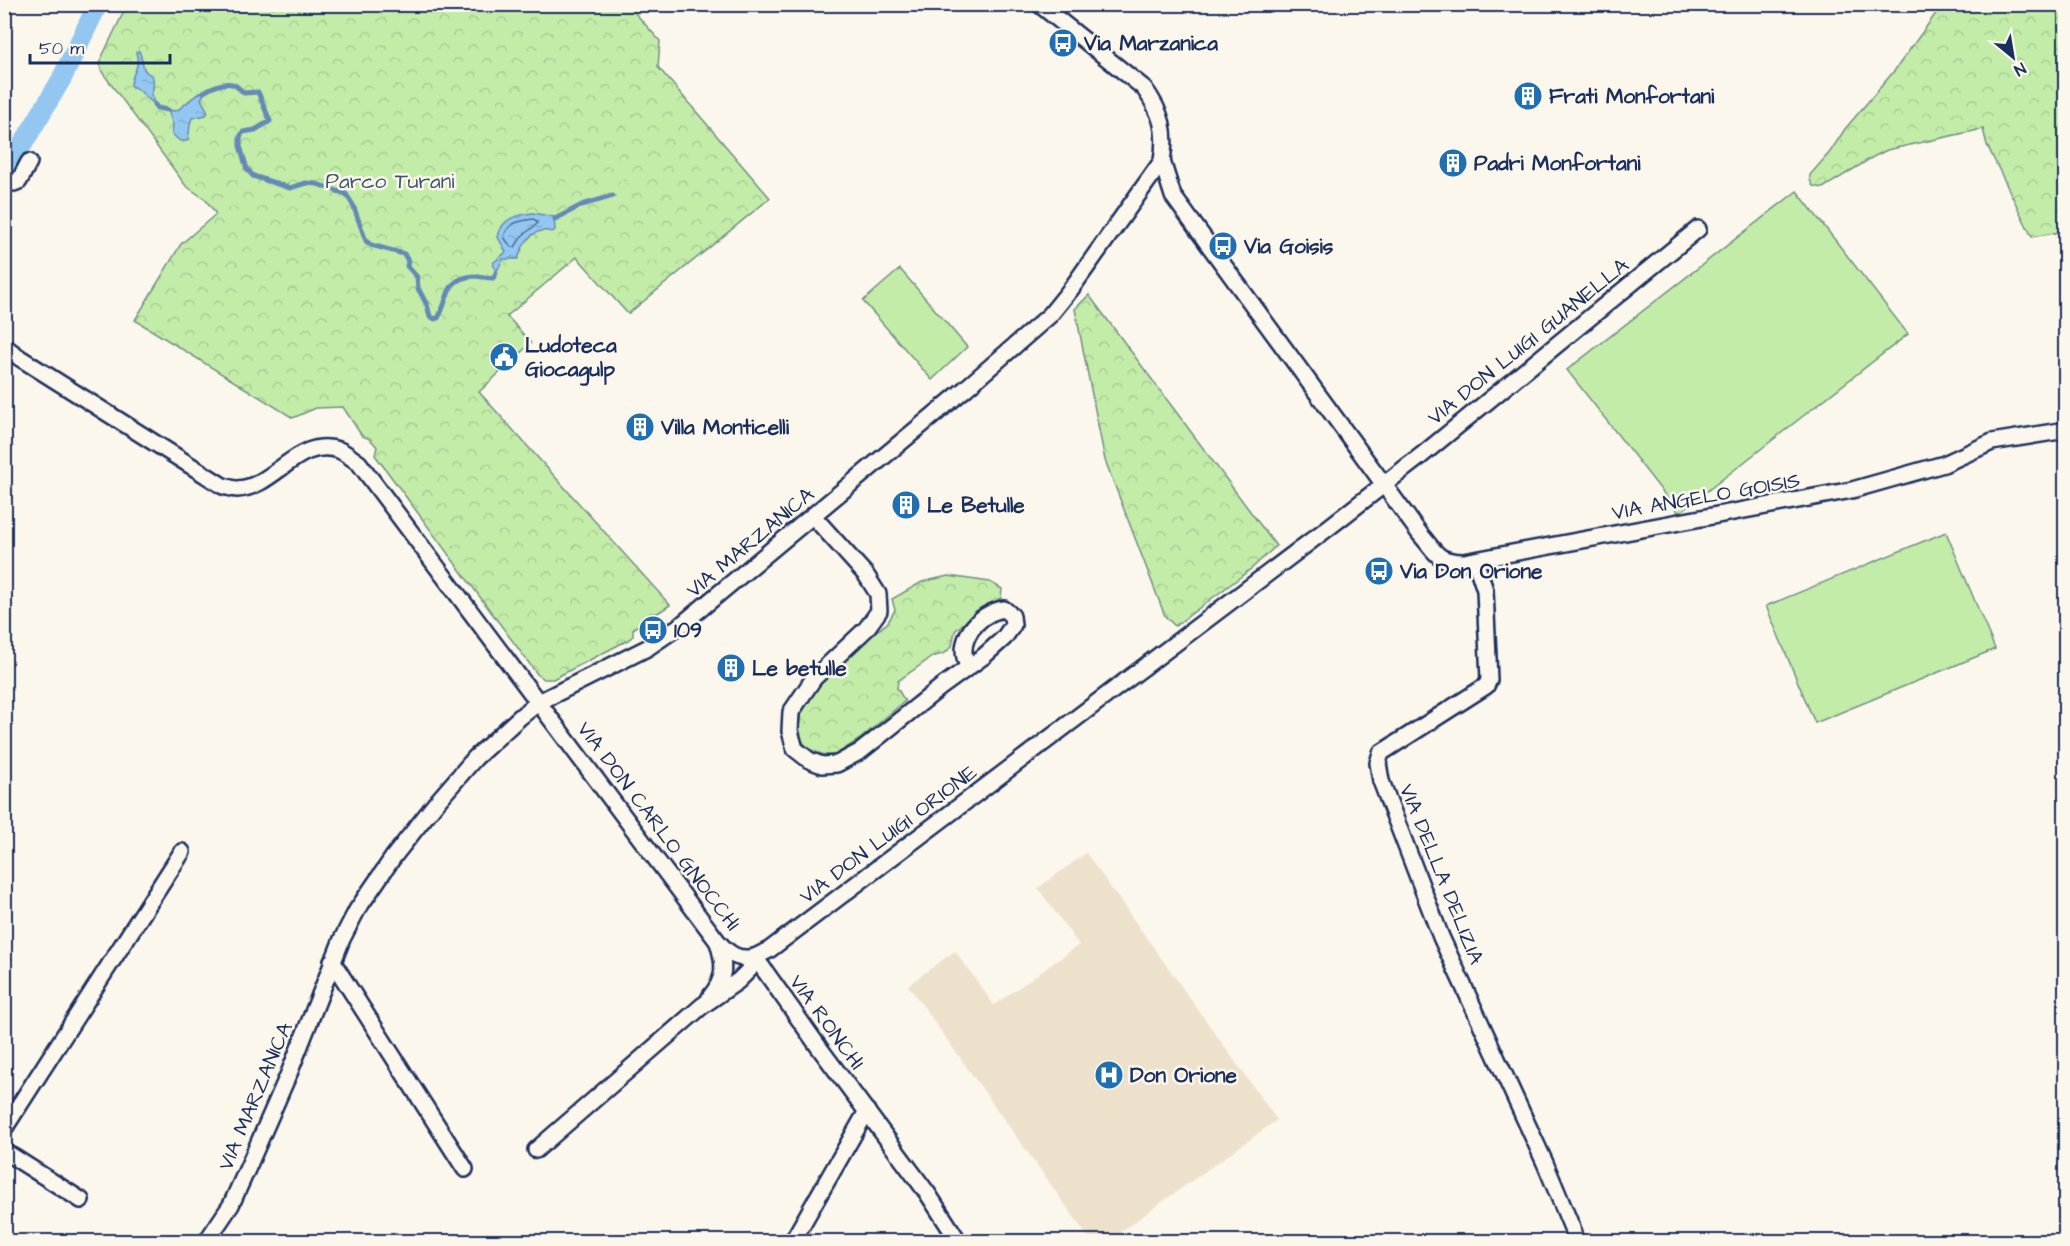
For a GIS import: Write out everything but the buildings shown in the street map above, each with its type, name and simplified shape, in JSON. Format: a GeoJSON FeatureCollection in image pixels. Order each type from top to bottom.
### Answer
{"type":"FeatureCollection","features":[{"type":"Feature","properties":{"kind":"street"},"geometry":{"type":"LineString","coordinates":[[1039,4],[1144,88],[1156,104],[1164,130],[1165,145],[1162,161]]}},
{"type":"Feature","properties":{"kind":"street","name":"VIA ANGELO GOISIS"},"geometry":{"type":"LineString","coordinates":[[1162,161],[1173,196],[1384,484],[1439,557],[1444,560],[1453,562],[1476,560],[1852,490],[1944,464],[1992,442],[2066,430]]}},
{"type":"Feature","properties":{"kind":"street","name":"VIA MARZANICA"},"geometry":{"type":"LineString","coordinates":[[206,1242],[231,1206],[290,1071],[332,961],[357,910],[394,856],[475,758],[539,702],[659,640],[703,608],[965,389],[1050,315],[1162,161]]}},
{"type":"Feature","properties":{"kind":"street"},"geometry":{"type":"LineString","coordinates":[[4,180],[14,183],[19,181],[29,162]]}},
{"type":"Feature","properties":{"kind":"street","name":"VIA DON LUIGI GUANELLA"},"geometry":{"type":"LineString","coordinates":[[1384,484],[1698,229]]}},
{"type":"Feature","properties":{"kind":"street"},"geometry":{"type":"LineString","coordinates":[[4,346],[20,358]]}},
{"type":"Feature","properties":{"kind":"street"},"geometry":{"type":"LineString","coordinates":[[4,354],[20,358]]}},
{"type":"Feature","properties":{"kind":"street","name":"VIA DON CARLO GNOCCHI"},"geometry":{"type":"LineString","coordinates":[[20,358],[223,486],[237,489],[254,484],[308,451],[325,448],[340,450],[359,464],[718,942],[727,953],[746,959],[755,957]]}},
{"type":"Feature","properties":{"kind":"street","name":"VIA DON LUIGI ORIONE"},"geometry":{"type":"LineString","coordinates":[[536,1150],[702,1006],[738,981],[749,970],[755,957],[778,943],[1279,566],[1384,484]]}},
{"type":"Feature","properties":{"kind":"street"},"geometry":{"type":"LineString","coordinates":[[813,516],[866,575],[878,594],[879,611],[866,629],[814,678],[791,712],[790,731],[795,749],[809,760],[822,765],[837,764],[861,751],[969,667]]}},
{"type":"Feature","properties":{"kind":"street","name":"VIA DELLA DELIZIA"},"geometry":{"type":"LineString","coordinates":[[1476,560],[1485,590],[1489,680],[1486,686],[1381,753],[1378,763],[1381,781],[1441,936],[1528,1124],[1560,1199],[1575,1242]]}},
{"type":"Feature","properties":{"kind":"street"},"geometry":{"type":"LineString","coordinates":[[4,1129],[182,852]]}},
{"type":"Feature","properties":{"kind":"street"},"geometry":{"type":"LineString","coordinates":[[702,1006],[719,985],[723,970],[718,942]]}},
{"type":"Feature","properties":{"kind":"street","name":"VIA RONCHI"},"geometry":{"type":"LineString","coordinates":[[755,957],[928,1194],[958,1242]]}},
{"type":"Feature","properties":{"kind":"street"},"geometry":{"type":"LineString","coordinates":[[332,961],[465,1169]]}},
{"type":"Feature","properties":{"kind":"street"},"geometry":{"type":"LineString","coordinates":[[792,1242],[867,1111]]}},
{"type":"Feature","properties":{"kind":"street"},"geometry":{"type":"LineString","coordinates":[[4,1151],[81,1200]]}},
{"type":"Feature","properties":{"kind":"shaded area","name":"Don Orione"},"geometry":{"type":"Polygon","coordinates":[[[1086,853],[1277,1120],[1106,1242],[1091,1241],[908,985],[955,951],[994,1005],[1079,945],[1038,888],[1086,853]]]}},
{"type":"Feature","properties":{"kind":"green space","name":"Parco Turani"},"geometry":{"type":"Polygon","coordinates":[[[127,5],[628,5],[660,41],[658,67],[770,198],[628,314],[577,257],[507,316],[531,343],[479,392],[670,605],[633,629],[633,636],[628,640],[553,679],[544,679],[537,674],[375,455],[377,447],[362,436],[343,407],[316,408],[293,418],[135,320],[181,244],[216,214],[205,199],[186,186],[102,72],[101,59],[127,5]]]}},
{"type":"Feature","properties":{"kind":"green space"},"geometry":{"type":"Polygon","coordinates":[[[1942,5],[2065,5],[2065,231],[2032,237],[1987,145],[1983,129],[1887,150],[1823,188],[1813,186],[1810,175],[1895,70],[1942,5]]]}},
{"type":"Feature","properties":{"kind":"green space"},"geometry":{"type":"Polygon","coordinates":[[[1797,191],[1908,334],[1679,513],[1567,370],[1797,191]]]}},
{"type":"Feature","properties":{"kind":"green space"},"geometry":{"type":"Polygon","coordinates":[[[900,269],[967,347],[932,380],[863,301],[900,269]]]}},
{"type":"Feature","properties":{"kind":"green space"},"geometry":{"type":"Polygon","coordinates":[[[1089,295],[1276,546],[1251,569],[1175,626],[1165,616],[1105,460],[1075,309],[1089,295]]]}},
{"type":"Feature","properties":{"kind":"green space"},"geometry":{"type":"Polygon","coordinates":[[[1946,532],[1995,649],[1815,723],[1766,606],[1946,532]]]}},
{"type":"Feature","properties":{"kind":"green space"},"geometry":{"type":"Polygon","coordinates":[[[948,576],[990,582],[1002,589],[1001,598],[973,615],[955,631],[952,646],[945,653],[932,657],[898,681],[897,688],[905,701],[860,739],[832,757],[810,749],[800,736],[799,721],[806,704],[818,687],[849,655],[888,622],[895,610],[892,599],[922,582],[948,576]]]}},
{"type":"Feature","properties":{"kind":"water"},"geometry":{"type":"Polygon","coordinates":[[[139,51],[144,68],[153,77],[151,94],[155,105],[139,90],[131,86],[137,67],[136,52],[139,51]]]}},
{"type":"Feature","properties":{"kind":"water"},"geometry":{"type":"Polygon","coordinates":[[[202,92],[204,94],[201,99],[208,112],[206,115],[192,118],[187,141],[180,141],[172,134],[173,125],[168,110],[176,111],[202,92]]]}},
{"type":"Feature","properties":{"kind":"water"},"geometry":{"type":"Polygon","coordinates":[[[533,213],[554,217],[555,230],[552,232],[539,231],[534,234],[526,242],[518,259],[503,259],[496,273],[493,263],[506,252],[498,237],[502,226],[516,216],[533,213]]]}},
{"type":"Feature","properties":{"kind":"waterway"},"geometry":{"type":"LineString","coordinates":[[8,169],[61,80],[98,4]]}},
{"type":"Feature","properties":{"kind":"waterway"},"geometry":{"type":"LineString","coordinates":[[204,92],[218,85],[229,84],[235,85],[244,93],[258,92],[270,121],[255,130],[243,132],[240,137],[240,146],[247,169],[253,176],[290,188],[306,183],[317,184],[346,194],[353,205],[366,241],[371,245],[404,254],[408,261],[407,266],[417,277],[418,288],[430,316],[438,318],[452,285],[457,281],[473,276],[493,278],[496,273]]}},
{"type":"Feature","properties":{"kind":"waterway"},"geometry":{"type":"LineString","coordinates":[[155,105],[157,108],[168,110]]}},
{"type":"Feature","properties":{"kind":"waterway"},"geometry":{"type":"LineString","coordinates":[[555,219],[582,205],[613,196]]}},
{"type":"Feature","properties":{"kind":"place","name":"Via Marzanica"},"geometry":{"type":"Point","coordinates":[1063,43]}},
{"type":"Feature","properties":{"kind":"place","name":"Frati Monfortani"},"geometry":{"type":"Point","coordinates":[1528,96]}},
{"type":"Feature","properties":{"kind":"place","name":"Padri Monfortani"},"geometry":{"type":"Point","coordinates":[1453,163]}},
{"type":"Feature","properties":{"kind":"place","name":"Via Goisis"},"geometry":{"type":"Point","coordinates":[1223,246]}},
{"type":"Feature","properties":{"kind":"place","name":"Ludoteca Giocagulp"},"geometry":{"type":"Point","coordinates":[504,357]}},
{"type":"Feature","properties":{"kind":"place","name":"Villa Monticelli"},"geometry":{"type":"Point","coordinates":[640,427]}},
{"type":"Feature","properties":{"kind":"place","name":"Le Betulle"},"geometry":{"type":"Point","coordinates":[906,505]}},
{"type":"Feature","properties":{"kind":"place","name":"Via Don Orione"},"geometry":{"type":"Point","coordinates":[1379,571]}},
{"type":"Feature","properties":{"kind":"place","name":"109"},"geometry":{"type":"Point","coordinates":[653,630]}},
{"type":"Feature","properties":{"kind":"place","name":"Le betulle"},"geometry":{"type":"Point","coordinates":[731,668]}},
{"type":"Feature","properties":{"kind":"place","name":"Don Orione"},"geometry":{"type":"Point","coordinates":[1109,1075]}}]}
